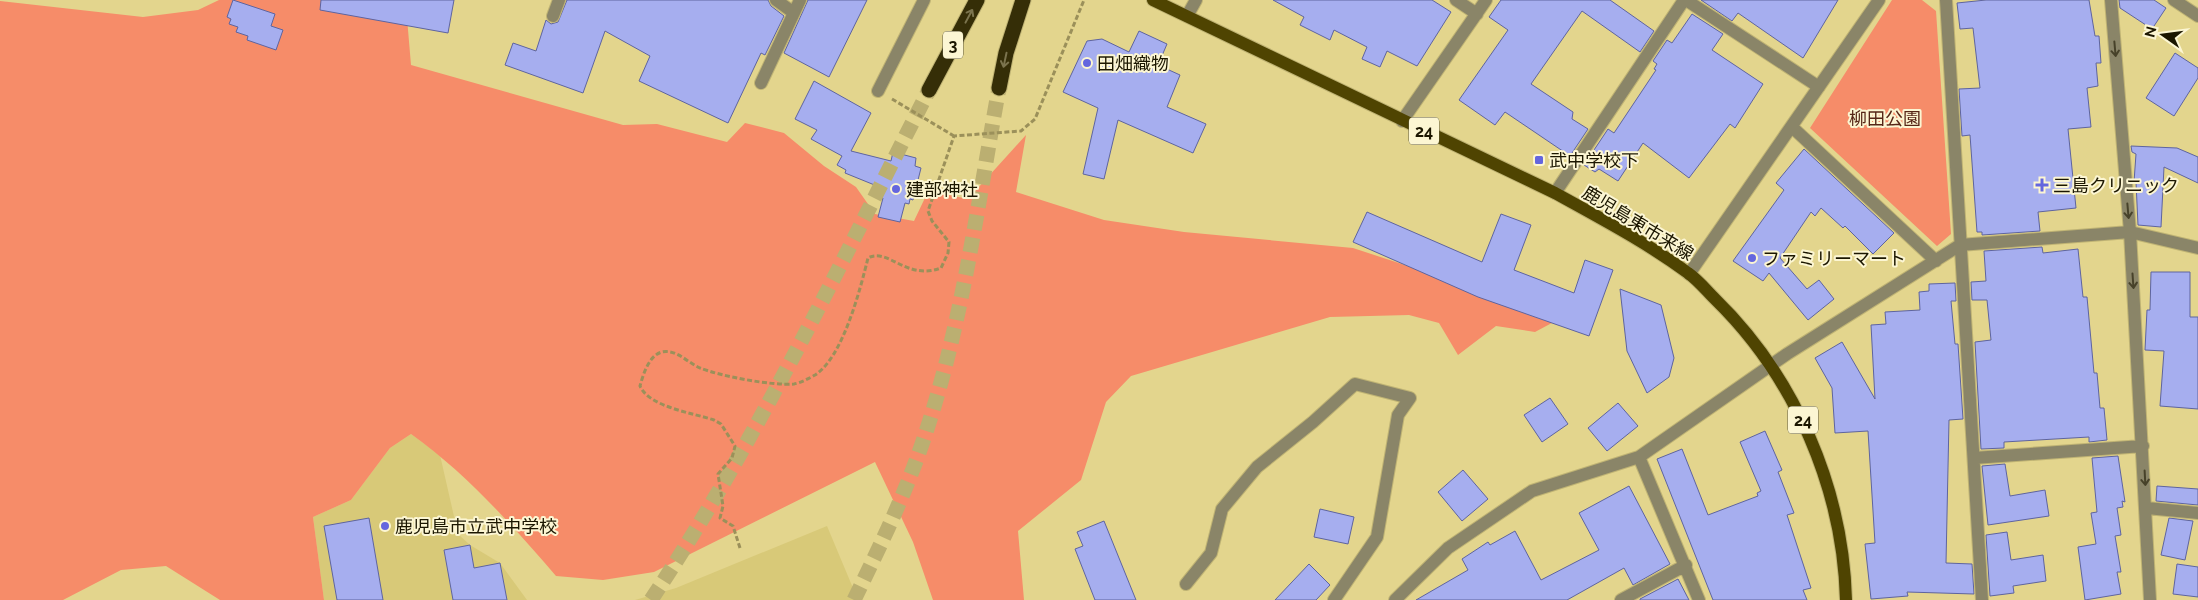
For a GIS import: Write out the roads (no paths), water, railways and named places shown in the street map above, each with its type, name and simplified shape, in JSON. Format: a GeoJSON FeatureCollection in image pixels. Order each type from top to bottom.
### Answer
{"type":"FeatureCollection","features":[{"type":"Feature","properties":{"kind":"highway","name":"3"},"geometry":{"type":"LineString","coordinates":[[929,90],[977,0]]}},
{"type":"Feature","properties":{"kind":"highway"},"geometry":{"type":"LineString","coordinates":[[999,88],[1006,53],[1023,0]]}},
{"type":"Feature","properties":{"kind":"main road","name":"鹿児島東市来線"},"geometry":{"type":"LineString","coordinates":[[1153,0],[1555,193],[1616,227],[1689,274],[1736,320],[1771,365],[1806,426],[1835,512],[1846,600]]}},
{"type":"Feature","properties":{"kind":"street"},"geometry":{"type":"LineString","coordinates":[[553,16],[559,0]]}},
{"type":"Feature","properties":{"kind":"street"},"geometry":{"type":"LineString","coordinates":[[776,0],[794,13]]}},
{"type":"Feature","properties":{"kind":"street"},"geometry":{"type":"LineString","coordinates":[[761,83],[800,0]]}},
{"type":"Feature","properties":{"kind":"street"},"geometry":{"type":"LineString","coordinates":[[878,91],[924,0]]}},
{"type":"Feature","properties":{"kind":"street"},"geometry":{"type":"LineString","coordinates":[[1187,16],[1196,0]]}},
{"type":"Feature","properties":{"kind":"street"},"geometry":{"type":"LineString","coordinates":[[1456,0],[1477,14]]}},
{"type":"Feature","properties":{"kind":"street"},"geometry":{"type":"LineString","coordinates":[[1402,121],[1486,0]]}},
{"type":"Feature","properties":{"kind":"street"},"geometry":{"type":"LineString","coordinates":[[1555,193],[1685,0],[1819,87]]}},
{"type":"Feature","properties":{"kind":"street"},"geometry":{"type":"LineString","coordinates":[[1689,274],[1878,0]]}},
{"type":"Feature","properties":{"kind":"street"},"geometry":{"type":"LineString","coordinates":[[1946,0],[1982,600]]}},
{"type":"Feature","properties":{"kind":"street"},"geometry":{"type":"LineString","coordinates":[[2111,0],[2130,232],[2147,508],[2150,600]]}},
{"type":"Feature","properties":{"kind":"street"},"geometry":{"type":"LineString","coordinates":[[2174,0],[2198,16]]}},
{"type":"Feature","properties":{"kind":"street"},"geometry":{"type":"LineString","coordinates":[[1792,127],[1936,261]]}},
{"type":"Feature","properties":{"kind":"street"},"geometry":{"type":"LineString","coordinates":[[1395,600],[1448,548],[1532,491],[1639,457],[1771,365],[1960,245],[2130,232],[2198,248]]}},
{"type":"Feature","properties":{"kind":"street"},"geometry":{"type":"LineString","coordinates":[[1186,584],[1212,553],[1222,509],[1257,467],[1313,422],[1355,384],[1410,398],[1398,415],[1376,537],[1334,600]]}},
{"type":"Feature","properties":{"kind":"street"},"geometry":{"type":"LineString","coordinates":[[1974,458],[2143,446]]}},
{"type":"Feature","properties":{"kind":"street"},"geometry":{"type":"LineString","coordinates":[[1639,457],[1699,600]]}},
{"type":"Feature","properties":{"kind":"street"},"geometry":{"type":"LineString","coordinates":[[2147,508],[2198,513]]}},
{"type":"Feature","properties":{"kind":"street"},"geometry":{"type":"LineString","coordinates":[[1621,600],[1686,566]]}},
{"type":"Feature","properties":{"kind":"tunnel"},"geometry":{"type":"LineString","coordinates":[[854,600],[894,516],[920,451],[940,387],[969,260],[999,88]]}},
{"type":"Feature","properties":{"kind":"tunnel"},"geometry":{"type":"LineString","coordinates":[[651,600],[690,539],[763,413],[831,285],[929,90]]}},
{"type":"Feature","properties":{"kind":"place","name":"田畑織物"},"geometry":{"type":"Point","coordinates":[1087,63]}},
{"type":"Feature","properties":{"kind":"place","name":"武中学校下"},"geometry":{"type":"Point","coordinates":[1539,160]}},
{"type":"Feature","properties":{"kind":"place","name":"三島クリニック"},"geometry":{"type":"Point","coordinates":[2042,185]}},
{"type":"Feature","properties":{"kind":"place","name":"建部神社"},"geometry":{"type":"Point","coordinates":[896,189]}},
{"type":"Feature","properties":{"kind":"place","name":"ファミリーマート"},"geometry":{"type":"Point","coordinates":[1752,258]}},
{"type":"Feature","properties":{"kind":"place","name":"鹿児島市立武中学校"},"geometry":{"type":"Point","coordinates":[385,526]}},
{"type":"Feature","properties":{"kind":"park label","name":"柳田公園"},"geometry":{"type":"Point","coordinates":[1885,118]}}]}
